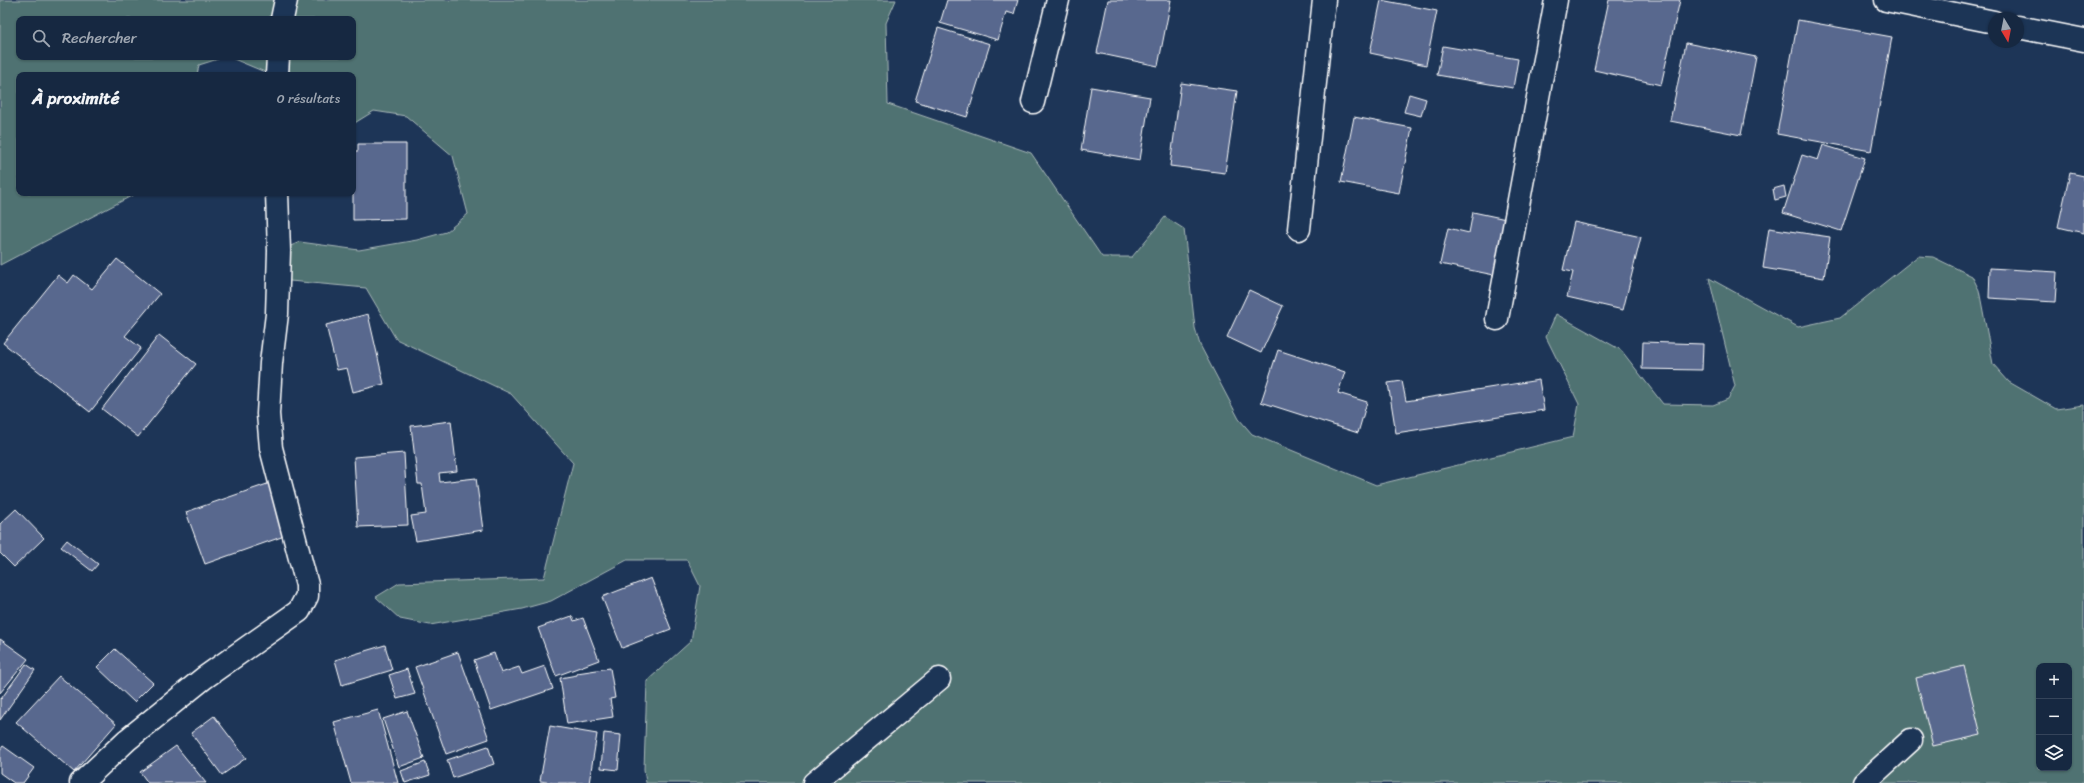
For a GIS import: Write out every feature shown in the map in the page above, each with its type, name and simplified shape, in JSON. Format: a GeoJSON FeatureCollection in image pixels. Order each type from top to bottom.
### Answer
{"type":"FeatureCollection","features":[{"type":"Feature","properties":{"kind":"street"},"geometry":{"type":"LineString","coordinates":[[283,16],[286,0]]}},
{"type":"Feature","properties":{"kind":"street"},"geometry":{"type":"LineString","coordinates":[[1033,102],[1058,0]]}},
{"type":"Feature","properties":{"kind":"street"},"geometry":{"type":"LineString","coordinates":[[1299,229],[1324,0]]}},
{"type":"Feature","properties":{"kind":"street"},"geometry":{"type":"LineString","coordinates":[[1497,319],[1556,0]]}},
{"type":"Feature","properties":{"kind":"street"},"geometry":{"type":"LineString","coordinates":[[1886,0],[1988,21]]}},
{"type":"Feature","properties":{"kind":"street"},"geometry":{"type":"LineString","coordinates":[[2024,28],[2084,40]]}},
{"type":"Feature","properties":{"kind":"street"},"geometry":{"type":"LineString","coordinates":[[277,72],[278,60]]}},
{"type":"Feature","properties":{"kind":"street"},"geometry":{"type":"LineString","coordinates":[[81,783],[127,740],[204,678],[293,616],[299,611],[307,596],[305,572],[271,448],[268,414],[271,363],[277,314],[279,251],[278,196]]}},
{"type":"Feature","properties":{"kind":"street"},"geometry":{"type":"LineString","coordinates":[[814,783],[939,679]]}},
{"type":"Feature","properties":{"kind":"street"},"geometry":{"type":"LineString","coordinates":[[1864,783],[1911,740]]}},
{"type":"Feature","properties":{"kind":"green space"},"geometry":{"type":"Polygon","coordinates":[[[0,0],[896,0],[886,23],[888,104],[1031,153],[1102,257],[1132,257],[1165,217],[1184,229],[1195,328],[1200,345],[1239,419],[1252,434],[1376,485],[1573,437],[1579,404],[1546,337],[1556,314],[1621,350],[1663,404],[1713,405],[1728,399],[1735,386],[1709,278],[1798,327],[1840,318],[1918,256],[1933,257],[1972,276],[1979,290],[1993,364],[2009,382],[2056,409],[2084,405],[2084,783],[646,783],[644,769],[647,681],[691,641],[700,586],[687,560],[627,560],[551,601],[522,609],[430,625],[400,619],[376,597],[399,583],[544,578],[573,463],[511,394],[396,339],[366,288],[279,280],[279,251],[300,242],[359,250],[417,240],[446,232],[468,214],[453,156],[406,116],[374,111],[356,122],[356,72],[265,72],[236,60],[356,60],[356,16],[16,16],[16,60],[215,60],[199,65],[198,72],[16,72],[16,196],[131,196],[0,265],[0,0]]]}},
{"type":"Feature","properties":{"kind":"building"},"geometry":{"type":"Polygon","coordinates":[[[947,0],[1018,0],[1014,14],[1006,12],[998,40],[940,23],[947,0]]]}},
{"type":"Feature","properties":{"kind":"building"},"geometry":{"type":"Polygon","coordinates":[[[1108,0],[1171,0],[1158,66],[1097,53],[1108,0]]]}},
{"type":"Feature","properties":{"kind":"building"},"geometry":{"type":"Polygon","coordinates":[[[1381,0],[1437,11],[1426,65],[1370,53],[1381,0]]]}},
{"type":"Feature","properties":{"kind":"building"},"geometry":{"type":"Polygon","coordinates":[[[1609,0],[1680,0],[1661,85],[1594,70],[1609,0]]]}},
{"type":"Feature","properties":{"kind":"building"},"geometry":{"type":"Polygon","coordinates":[[[1798,20],[1892,37],[1871,151],[1777,134],[1798,20]]]}},
{"type":"Feature","properties":{"kind":"building"},"geometry":{"type":"Polygon","coordinates":[[[938,28],[990,44],[967,117],[915,101],[938,28]]]}},
{"type":"Feature","properties":{"kind":"building"},"geometry":{"type":"Polygon","coordinates":[[[1686,43],[1756,57],[1741,135],[1670,121],[1686,43]]]}},
{"type":"Feature","properties":{"kind":"building"},"geometry":{"type":"Polygon","coordinates":[[[1443,46],[1518,59],[1513,88],[1437,75],[1443,46]]]}},
{"type":"Feature","properties":{"kind":"building"},"geometry":{"type":"Polygon","coordinates":[[[1181,83],[1237,91],[1225,173],[1170,166],[1181,83]]]}},
{"type":"Feature","properties":{"kind":"building"},"geometry":{"type":"Polygon","coordinates":[[[1091,87],[1150,97],[1140,160],[1081,150],[1091,87]]]}},
{"type":"Feature","properties":{"kind":"building"},"geometry":{"type":"Polygon","coordinates":[[[1409,94],[1426,99],[1421,116],[1404,112],[1409,94]]]}},
{"type":"Feature","properties":{"kind":"building"},"geometry":{"type":"Polygon","coordinates":[[[1354,117],[1412,128],[1399,193],[1341,182],[1354,117]]]}},
{"type":"Feature","properties":{"kind":"building"},"geometry":{"type":"Polygon","coordinates":[[[358,144],[406,144],[406,219],[353,220],[353,196],[356,196],[356,151],[358,151],[358,144]]]}},
{"type":"Feature","properties":{"kind":"building"},"geometry":{"type":"Polygon","coordinates":[[[1823,145],[1865,158],[1841,231],[1783,213],[1802,155],[1818,160],[1823,145]]]}},
{"type":"Feature","properties":{"kind":"building"},"geometry":{"type":"Polygon","coordinates":[[[2070,173],[2084,176],[2084,233],[2058,227],[2070,173]]]}},
{"type":"Feature","properties":{"kind":"building"},"geometry":{"type":"Polygon","coordinates":[[[1784,186],[1786,197],[1775,200],[1773,189],[1784,186]]]}},
{"type":"Feature","properties":{"kind":"building"},"geometry":{"type":"Polygon","coordinates":[[[1473,212],[1506,219],[1494,275],[1440,264],[1448,228],[1469,233],[1473,212]]]}},
{"type":"Feature","properties":{"kind":"building"},"geometry":{"type":"Polygon","coordinates":[[[1574,222],[1641,237],[1623,310],[1567,297],[1573,272],[1563,270],[1574,222]]]}},
{"type":"Feature","properties":{"kind":"building"},"geometry":{"type":"Polygon","coordinates":[[[1769,228],[1830,237],[1824,278],[1763,268],[1769,228]]]}},
{"type":"Feature","properties":{"kind":"building"},"geometry":{"type":"Polygon","coordinates":[[[117,259],[160,294],[125,336],[141,348],[90,412],[3,343],[58,275],[68,283],[74,275],[92,289],[117,259]]]}},
{"type":"Feature","properties":{"kind":"building"},"geometry":{"type":"Polygon","coordinates":[[[1990,268],[2057,272],[2055,302],[1989,298],[1990,268]]]}},
{"type":"Feature","properties":{"kind":"building"},"geometry":{"type":"Polygon","coordinates":[[[1249,290],[1283,306],[1261,353],[1227,337],[1249,290]]]}},
{"type":"Feature","properties":{"kind":"building"},"geometry":{"type":"Polygon","coordinates":[[[368,314],[384,384],[353,392],[347,368],[337,370],[326,325],[368,314]]]}},
{"type":"Feature","properties":{"kind":"building"},"geometry":{"type":"Polygon","coordinates":[[[159,335],[196,364],[138,437],[102,409],[159,335]]]}},
{"type":"Feature","properties":{"kind":"building"},"geometry":{"type":"Polygon","coordinates":[[[1643,342],[1703,344],[1702,370],[1642,369],[1643,342]]]}},
{"type":"Feature","properties":{"kind":"building"},"geometry":{"type":"Polygon","coordinates":[[[1278,350],[1345,372],[1338,393],[1367,402],[1358,433],[1261,402],[1278,350]]]}},
{"type":"Feature","properties":{"kind":"building"},"geometry":{"type":"Polygon","coordinates":[[[1539,380],[1544,410],[1396,433],[1388,383],[1402,381],[1406,401],[1539,380]]]}},
{"type":"Feature","properties":{"kind":"building"},"geometry":{"type":"Polygon","coordinates":[[[451,421],[457,471],[439,473],[440,482],[476,478],[483,530],[416,541],[411,516],[426,514],[422,484],[418,484],[411,426],[451,421]]]}},
{"type":"Feature","properties":{"kind":"building"},"geometry":{"type":"Polygon","coordinates":[[[404,453],[408,525],[358,527],[354,457],[404,453]]]}},
{"type":"Feature","properties":{"kind":"building"},"geometry":{"type":"Polygon","coordinates":[[[273,482],[290,534],[205,564],[186,512],[273,482]]]}},
{"type":"Feature","properties":{"kind":"building"},"geometry":{"type":"Polygon","coordinates":[[[16,509],[44,538],[14,567],[0,553],[0,524],[16,509]]]}},
{"type":"Feature","properties":{"kind":"building"},"geometry":{"type":"Polygon","coordinates":[[[67,540],[98,564],[92,571],[61,547],[67,540]]]}},
{"type":"Feature","properties":{"kind":"building"},"geometry":{"type":"Polygon","coordinates":[[[651,578],[671,629],[622,648],[602,597],[651,578]]]}},
{"type":"Feature","properties":{"kind":"building"},"geometry":{"type":"Polygon","coordinates":[[[572,616],[574,621],[583,618],[599,660],[556,676],[538,628],[572,616]]]}},
{"type":"Feature","properties":{"kind":"building"},"geometry":{"type":"Polygon","coordinates":[[[0,639],[28,659],[0,693],[0,639]]]}},
{"type":"Feature","properties":{"kind":"building"},"geometry":{"type":"Polygon","coordinates":[[[385,645],[392,670],[342,685],[335,660],[385,645]]]}},
{"type":"Feature","properties":{"kind":"building"},"geometry":{"type":"Polygon","coordinates":[[[115,649],[153,683],[134,702],[97,667],[115,649]]]}},
{"type":"Feature","properties":{"kind":"building"},"geometry":{"type":"Polygon","coordinates":[[[458,652],[489,739],[446,754],[415,667],[458,652]]]}},
{"type":"Feature","properties":{"kind":"building"},"geometry":{"type":"Polygon","coordinates":[[[494,653],[501,673],[519,667],[522,674],[545,666],[553,689],[491,710],[474,660],[494,653]]]}},
{"type":"Feature","properties":{"kind":"building"},"geometry":{"type":"Polygon","coordinates":[[[26,664],[35,670],[0,720],[0,698],[1,699],[26,664]]]}},
{"type":"Feature","properties":{"kind":"building"},"geometry":{"type":"Polygon","coordinates":[[[1964,666],[1981,735],[1933,746],[1916,678],[1964,666]]]}},
{"type":"Feature","properties":{"kind":"building"},"geometry":{"type":"Polygon","coordinates":[[[610,668],[615,698],[610,699],[613,717],[567,724],[560,678],[577,675],[577,673],[610,668]]]}},
{"type":"Feature","properties":{"kind":"building"},"geometry":{"type":"Polygon","coordinates":[[[407,669],[415,694],[397,699],[389,675],[407,669]]]}},
{"type":"Feature","properties":{"kind":"building"},"geometry":{"type":"Polygon","coordinates":[[[59,676],[116,724],[74,772],[16,722],[59,676]]]}},
{"type":"Feature","properties":{"kind":"building"},"geometry":{"type":"Polygon","coordinates":[[[378,710],[398,783],[351,783],[334,722],[378,710]]]}},
{"type":"Feature","properties":{"kind":"building"},"geometry":{"type":"Polygon","coordinates":[[[407,711],[424,758],[399,767],[383,719],[407,711]]]}},
{"type":"Feature","properties":{"kind":"building"},"geometry":{"type":"Polygon","coordinates":[[[214,716],[246,758],[222,775],[191,733],[214,716]]]}},
{"type":"Feature","properties":{"kind":"building"},"geometry":{"type":"Polygon","coordinates":[[[550,726],[597,734],[589,783],[553,783],[540,781],[550,726]]]}},
{"type":"Feature","properties":{"kind":"building"},"geometry":{"type":"Polygon","coordinates":[[[604,733],[621,735],[618,770],[601,768],[604,733]]]}},
{"type":"Feature","properties":{"kind":"building"},"geometry":{"type":"Polygon","coordinates":[[[3,746],[34,768],[23,783],[14,783],[0,773],[0,750],[3,746]]]}},
{"type":"Feature","properties":{"kind":"building"},"geometry":{"type":"Polygon","coordinates":[[[176,746],[206,783],[148,783],[140,772],[176,746]]]}},
{"type":"Feature","properties":{"kind":"building"},"geometry":{"type":"Polygon","coordinates":[[[488,746],[494,764],[453,778],[447,760],[488,746]]]}},
{"type":"Feature","properties":{"kind":"building"},"geometry":{"type":"Polygon","coordinates":[[[425,762],[430,775],[405,783],[401,771],[425,762]]]}}]}
